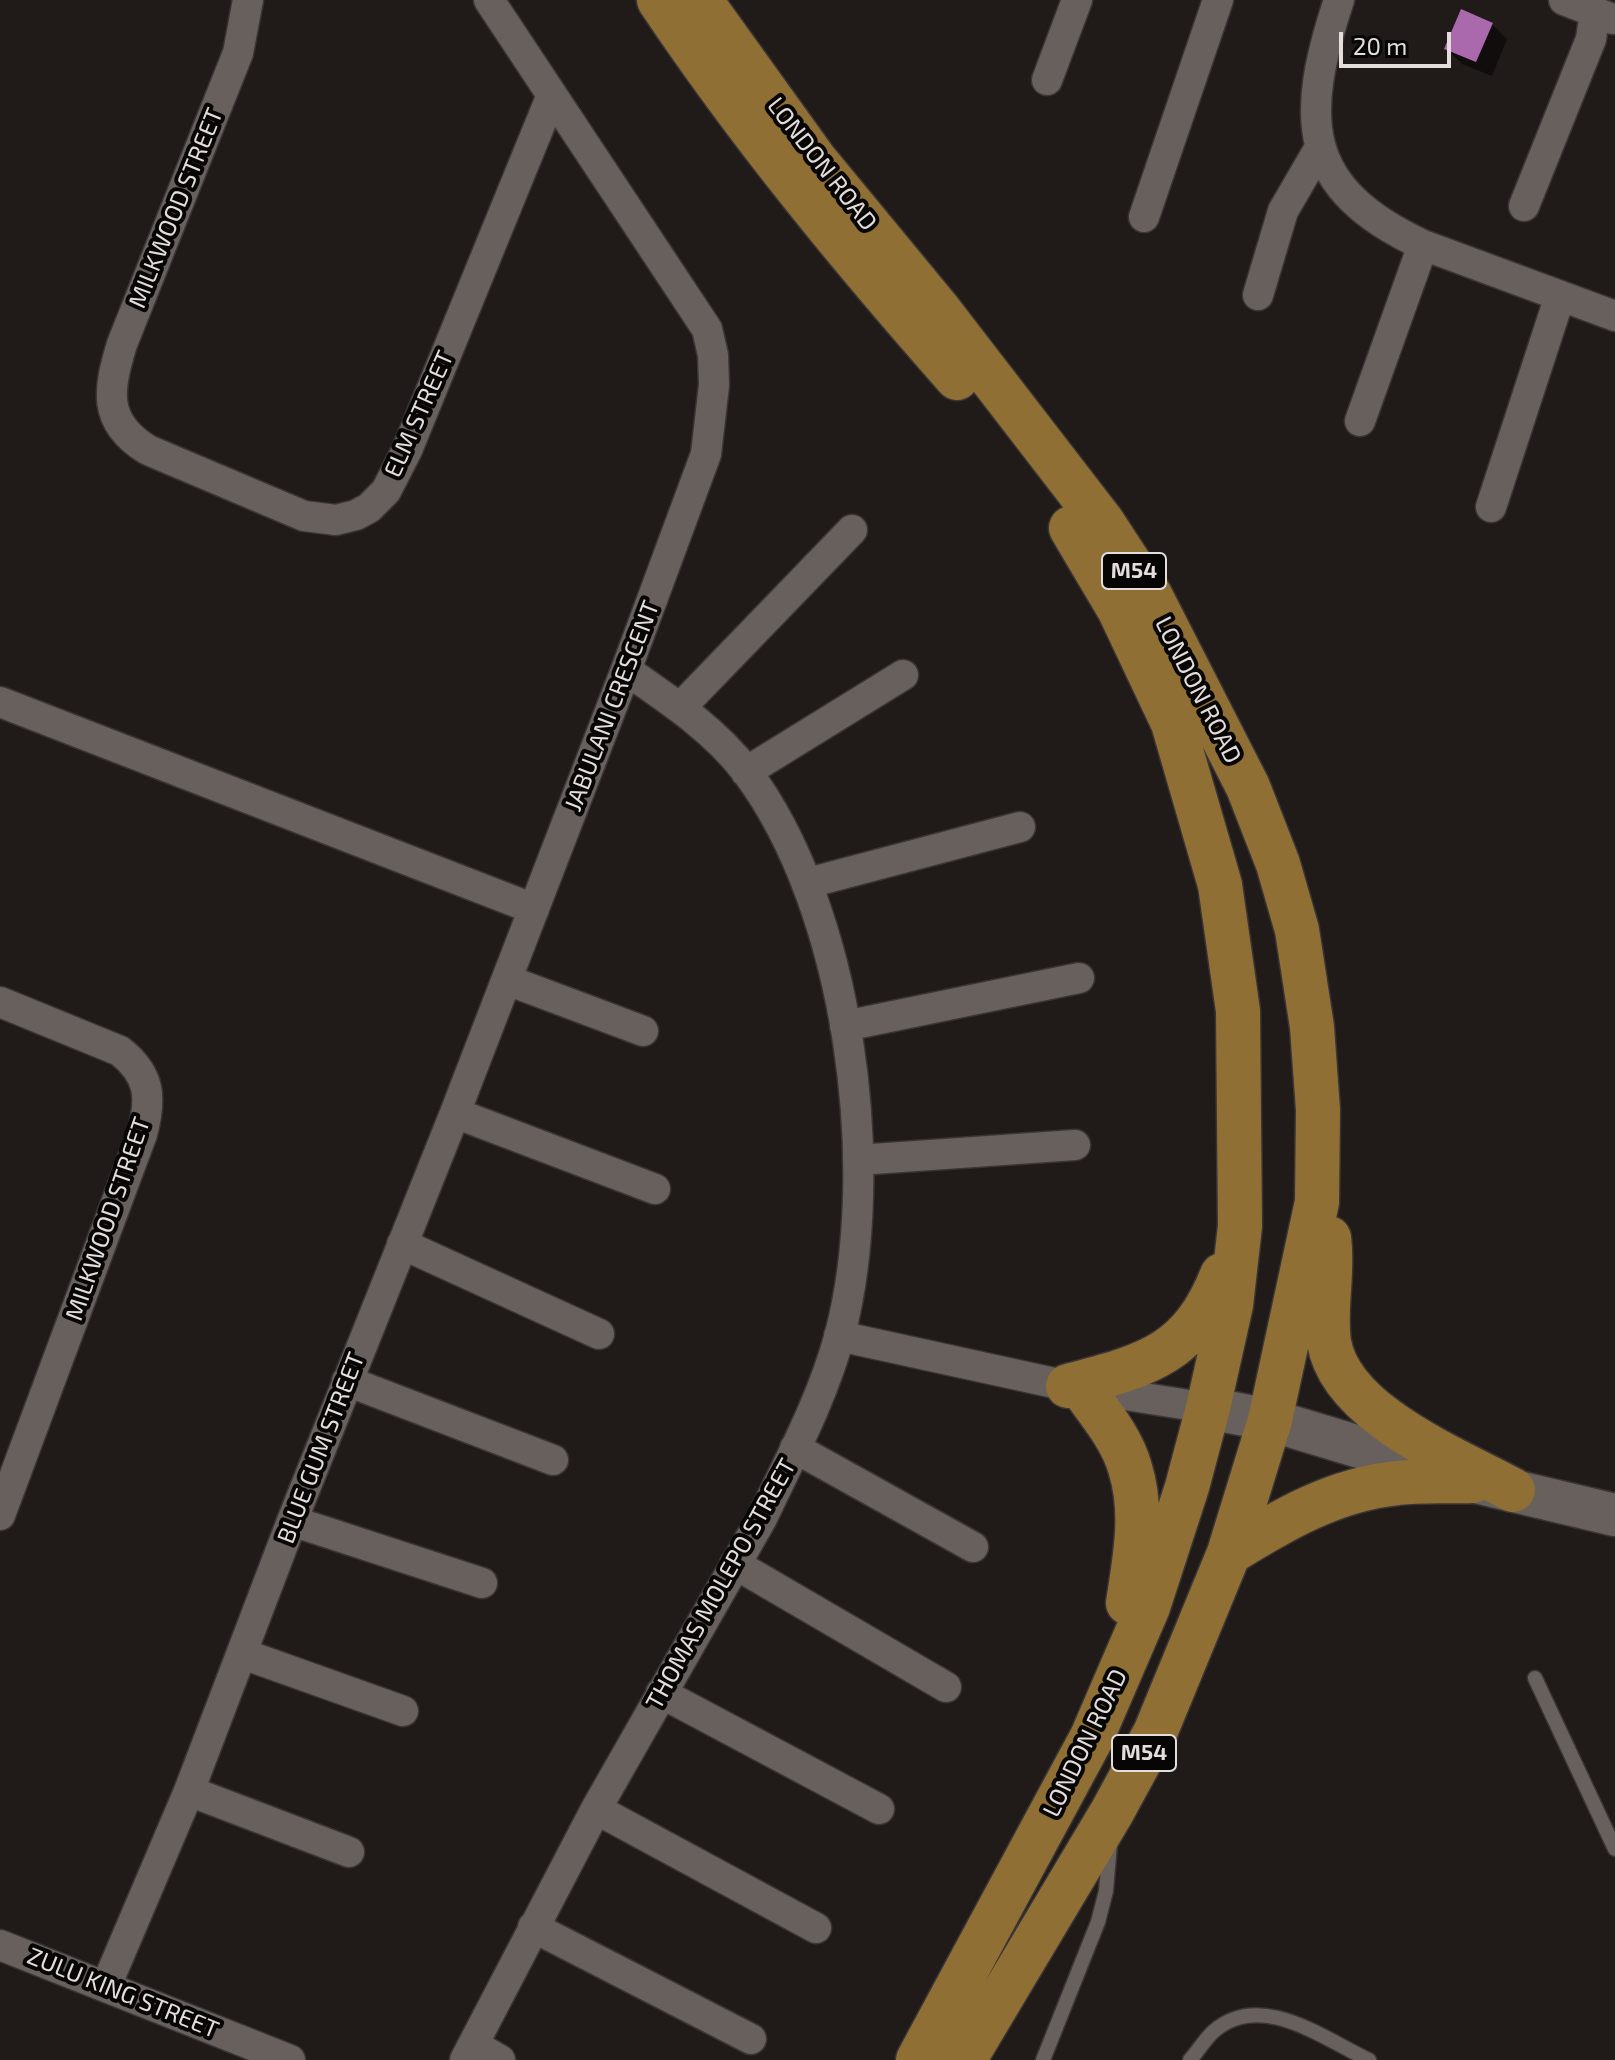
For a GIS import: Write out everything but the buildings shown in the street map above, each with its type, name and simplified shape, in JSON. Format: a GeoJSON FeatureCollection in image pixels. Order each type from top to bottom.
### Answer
{"type":"FeatureCollection","features":[{"type":"Feature","properties":{"kind":"main road","name":"LONDON ROAD"},"geometry":{"type":"LineString","coordinates":[[659,0],[698,59],[897,310],[961,382],[1060,511],[1099,573],[1173,723],[1202,815],[1222,901],[1238,1011],[1240,1226],[1231,1305],[1187,1487],[1148,1607],[1092,1737],[918,2060]]}},
{"type":"Feature","properties":{"kind":"main road","name":"LONDON ROAD"},"geometry":{"type":"LineString","coordinates":[[700,0],[815,160],[938,309],[1103,523],[1150,595],[1248,787],[1278,864],[1297,930],[1312,1027],[1318,1110],[1317,1202],[1270,1420],[1229,1553],[1155,1733],[1112,1812],[964,2060]]}},
{"type":"Feature","properties":{"kind":"main road"},"geometry":{"type":"LineString","coordinates":[[1317,1202],[1329,1239],[1332,1263],[1329,1338],[1340,1374],[1368,1406],[1388,1421],[1492,1486]]}},
{"type":"Feature","properties":{"kind":"main road"},"geometry":{"type":"LineString","coordinates":[[1115,1684],[1138,1526],[1136,1493],[1130,1466],[1120,1445],[1075,1387],[1121,1372],[1176,1345],[1195,1326],[1212,1299],[1240,1226]]}},
{"type":"Feature","properties":{"kind":"main road"},"geometry":{"type":"LineString","coordinates":[[1229,1553],[1281,1521],[1326,1500],[1397,1483],[1492,1486]]}},
{"type":"Feature","properties":{"kind":"street","name":"MILKWOOD STREET"},"geometry":{"type":"LineString","coordinates":[[114,416],[112,384],[122,344],[238,53],[248,0]]}},
{"type":"Feature","properties":{"kind":"street","name":"JABULANI CRESCENT"},"geometry":{"type":"LineString","coordinates":[[489,0],[707,329],[713,355],[713,401],[706,454],[534,909]]}},
{"type":"Feature","properties":{"kind":"street"},"geometry":{"type":"LineString","coordinates":[[1047,80],[1077,0]]}},
{"type":"Feature","properties":{"kind":"street"},"geometry":{"type":"LineString","coordinates":[[1144,217],[1218,0]]}},
{"type":"Feature","properties":{"kind":"street"},"geometry":{"type":"LineString","coordinates":[[1339,0],[1319,72],[1315,100],[1319,149],[1344,191],[1401,235],[1615,316]]}},
{"type":"Feature","properties":{"kind":"street"},"geometry":{"type":"LineString","coordinates":[[1524,206],[1591,39],[1605,16],[1564,0]]}},
{"type":"Feature","properties":{"kind":"street","name":"ELM STREET"},"geometry":{"type":"LineString","coordinates":[[114,416],[130,439],[148,450],[304,516],[336,520],[369,508],[386,491],[407,450],[552,95]]}},
{"type":"Feature","properties":{"kind":"street"},"geometry":{"type":"LineString","coordinates":[[1258,295],[1283,211],[1319,149]]}},
{"type":"Feature","properties":{"kind":"street"},"geometry":{"type":"LineString","coordinates":[[1360,421],[1423,245]]}},
{"type":"Feature","properties":{"kind":"street"},"geometry":{"type":"LineString","coordinates":[[1491,507],[1560,296]]}},
{"type":"Feature","properties":{"kind":"street"},"geometry":{"type":"LineString","coordinates":[[680,708],[852,530]]}},
{"type":"Feature","properties":{"kind":"street","name":"THOMAS MOLEPO STREET"},"geometry":{"type":"LineString","coordinates":[[470,2052],[596,1809],[762,1518],[795,1448],[839,1336],[850,1288],[857,1230],[858,1160],[854,1086],[830,957],[808,883],[771,810],[746,772],[706,729],[626,670]]}},
{"type":"Feature","properties":{"kind":"street"},"geometry":{"type":"LineString","coordinates":[[746,772],[903,675]]}},
{"type":"Feature","properties":{"kind":"street"},"geometry":{"type":"LineString","coordinates":[[0,702],[534,909]]}},
{"type":"Feature","properties":{"kind":"street"},"geometry":{"type":"LineString","coordinates":[[808,883],[1020,827]]}},
{"type":"Feature","properties":{"kind":"street","name":"BLUE GUM STREET"},"geometry":{"type":"LineString","coordinates":[[106,1986],[189,1791],[292,1521],[534,909]]}},
{"type":"Feature","properties":{"kind":"street"},"geometry":{"type":"LineString","coordinates":[[845,1026],[1079,978]]}},
{"type":"Feature","properties":{"kind":"street"},"geometry":{"type":"LineString","coordinates":[[507,980],[643,1031]]}},
{"type":"Feature","properties":{"kind":"street","name":"MILKWOOD STREET"},"geometry":{"type":"LineString","coordinates":[[0,1002],[120,1051],[134,1062],[143,1075],[148,1100],[142,1134],[0,1515]]}},
{"type":"Feature","properties":{"kind":"street"},"geometry":{"type":"LineString","coordinates":[[455,1113],[655,1189]]}},
{"type":"Feature","properties":{"kind":"street"},"geometry":{"type":"LineString","coordinates":[[858,1160],[1075,1145]]}},
{"type":"Feature","properties":{"kind":"street"},"geometry":{"type":"LineString","coordinates":[[402,1244],[599,1334]]}},
{"type":"Feature","properties":{"kind":"street"},"geometry":{"type":"LineString","coordinates":[[839,1336],[1075,1387],[1270,1420],[1492,1486],[1615,1515]]}},
{"type":"Feature","properties":{"kind":"street"},"geometry":{"type":"LineString","coordinates":[[347,1381],[553,1460]]}},
{"type":"Feature","properties":{"kind":"street"},"geometry":{"type":"LineString","coordinates":[[795,1448],[973,1547]]}},
{"type":"Feature","properties":{"kind":"street"},"geometry":{"type":"LineString","coordinates":[[292,1521],[482,1583]]}},
{"type":"Feature","properties":{"kind":"street"},"geometry":{"type":"LineString","coordinates":[[735,1564],[946,1687]]}},
{"type":"Feature","properties":{"kind":"street"},"geometry":{"type":"LineString","coordinates":[[243,1654],[403,1711]]}},
{"type":"Feature","properties":{"kind":"street"},"geometry":{"type":"LineString","coordinates":[[661,1693],[879,1809]]}},
{"type":"Feature","properties":{"kind":"street"},"geometry":{"type":"LineString","coordinates":[[189,1791],[349,1852]]}},
{"type":"Feature","properties":{"kind":"street"},"geometry":{"type":"LineString","coordinates":[[596,1809],[816,1928]]}},
{"type":"Feature","properties":{"kind":"street"},"geometry":{"type":"LineString","coordinates":[[533,1927],[751,2039]]}},
{"type":"Feature","properties":{"kind":"street","name":"ZULU KING STREET"},"geometry":{"type":"LineString","coordinates":[[0,1945],[106,1986],[227,2048],[290,2060]]}},
{"type":"Feature","properties":{"kind":"street"},"geometry":{"type":"LineString","coordinates":[[470,2052],[500,2060]]}},
{"type":"Feature","properties":{"kind":"lane"},"geometry":{"type":"LineString","coordinates":[[1535,1678],[1615,1849]]}},
{"type":"Feature","properties":{"kind":"lane"},"geometry":{"type":"LineString","coordinates":[[1043,2060],[1098,1922],[1106,1891],[1112,1812]]}},
{"type":"Feature","properties":{"kind":"lane"},"geometry":{"type":"LineString","coordinates":[[1190,2060],[1213,2032],[1227,2022],[1244,2016],[1263,2015],[1283,2018],[1369,2060]]}}]}
